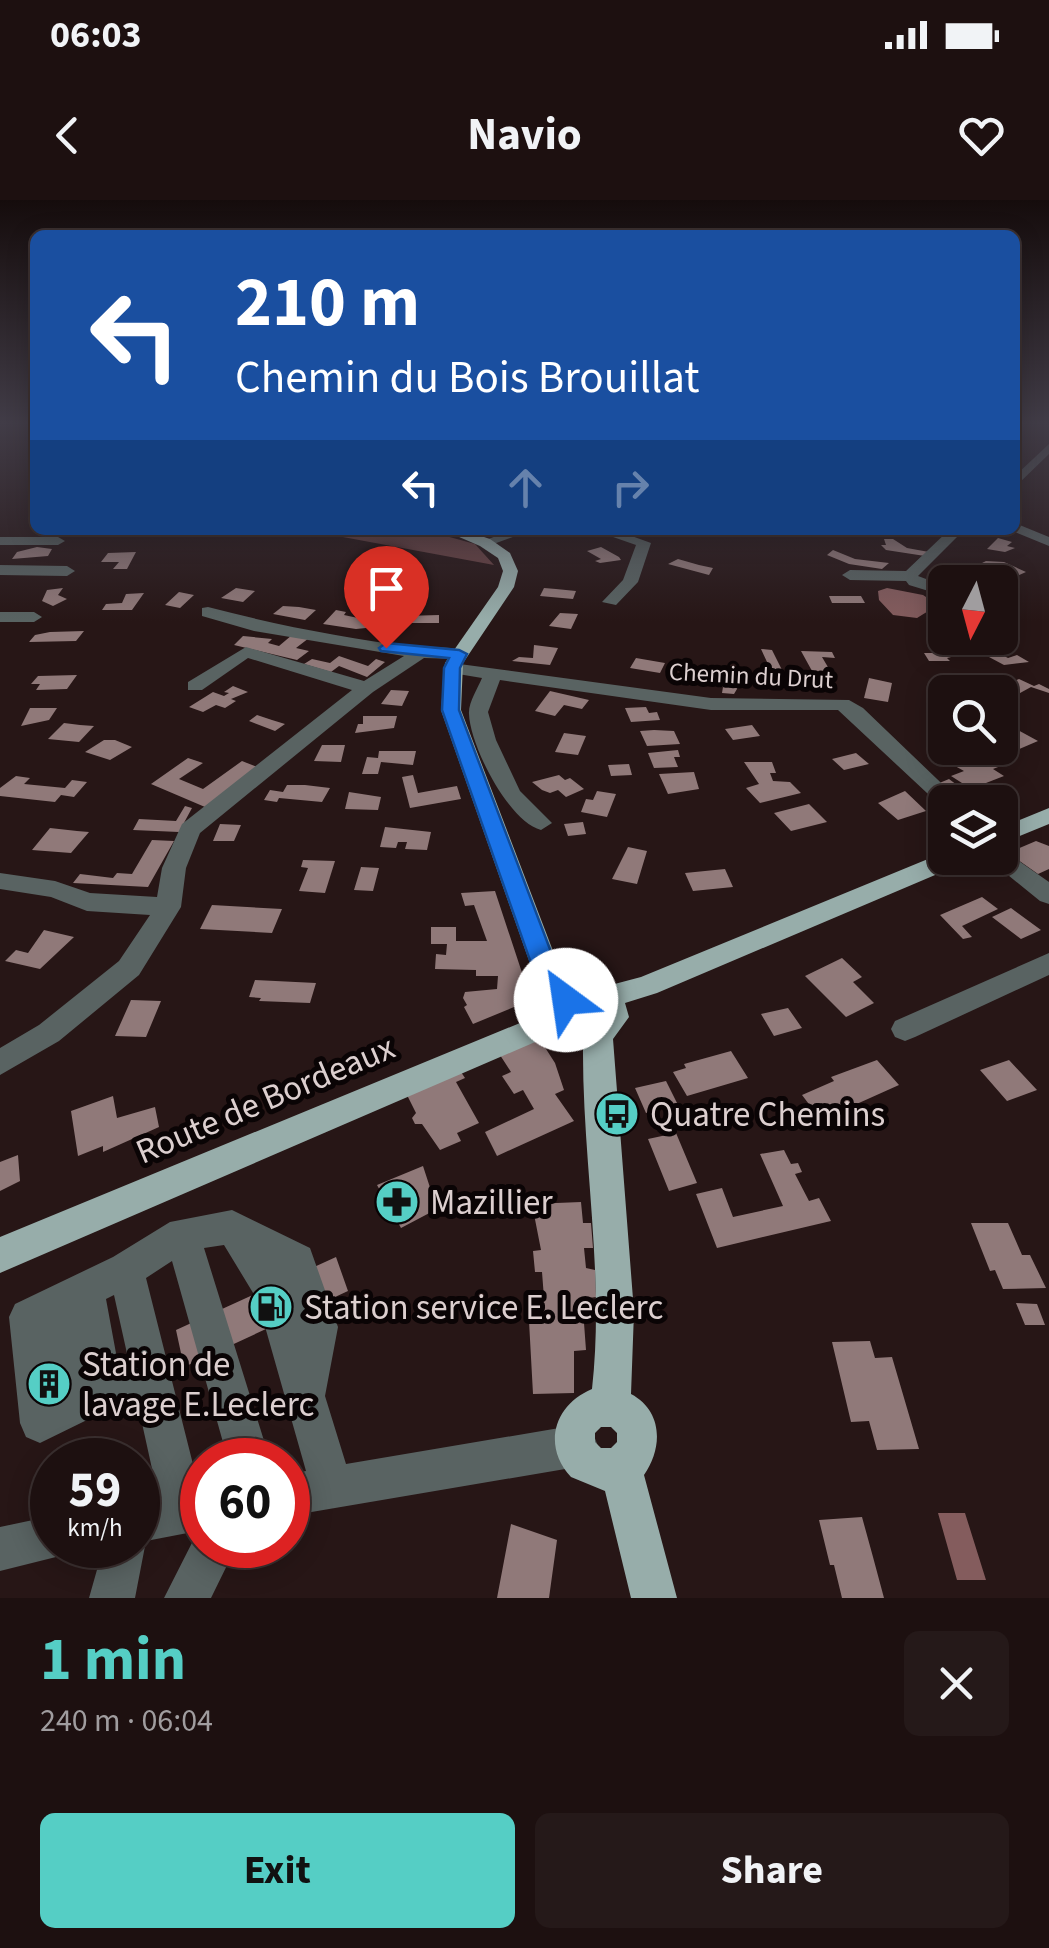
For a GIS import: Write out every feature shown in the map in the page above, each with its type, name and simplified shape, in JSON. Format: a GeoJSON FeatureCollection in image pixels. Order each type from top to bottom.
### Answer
{"type":"FeatureCollection","features":[{"type":"Feature","properties":{"kind":"main road"},"geometry":{"type":"LineString","coordinates":[[486,537],[502,553],[510,579],[507,592],[456,661],[450,710],[572,1030],[598,1034],[615,1018],[615,1010],[605,998],[588,992],[566,1007]]}},
{"type":"Feature","properties":{"kind":"main road"},"geometry":{"type":"LineString","coordinates":[[1018,829],[1049,815]]}},
{"type":"Feature","properties":{"kind":"main road"},"geometry":{"type":"LineString","coordinates":[[605,998],[647,986],[928,868]]}},
{"type":"Feature","properties":{"kind":"main road","name":"Route de Bordeaux"},"geometry":{"type":"LineString","coordinates":[[0,1254],[566,1007]]}},
{"type":"Feature","properties":{"kind":"main road"},"geometry":{"type":"LineString","coordinates":[[598,1034],[617,1292],[618,1338],[610,1405]]}},
{"type":"Feature","properties":{"kind":"main road"},"geometry":{"type":"LineString","coordinates":[[610,1405],[626,1416],[635,1434],[633,1454],[621,1469],[594,1469],[577,1446],[576,1434],[583,1414],[591,1408],[610,1405]]}},
{"type":"Feature","properties":{"kind":"main road"},"geometry":{"type":"LineString","coordinates":[[621,1469],[654,1598]]}},
{"type":"Feature","properties":{"kind":"street"},"geometry":{"type":"LineString","coordinates":[[1020,529],[1049,542]]}},
{"type":"Feature","properties":{"kind":"street"},"geometry":{"type":"LineString","coordinates":[[610,602],[630,582],[644,543],[617,535]]}},
{"type":"Feature","properties":{"kind":"street"},"geometry":{"type":"LineString","coordinates":[[850,575],[910,576],[952,535]]}},
{"type":"Feature","properties":{"kind":"street"},"geometry":{"type":"LineString","coordinates":[[0,541],[58,541]]}},
{"type":"Feature","properties":{"kind":"street"},"geometry":{"type":"LineString","coordinates":[[0,570],[67,571]]}},
{"type":"Feature","properties":{"kind":"street"},"geometry":{"type":"LineString","coordinates":[[910,576],[928,586]]}},
{"type":"Feature","properties":{"kind":"street","name":"Chemin du Drut"},"geometry":{"type":"LineString","coordinates":[[208,612],[254,626],[420,653],[493,673],[710,704],[842,704],[856,712],[932,785]]}},
{"type":"Feature","properties":{"kind":"street"},"geometry":{"type":"LineString","coordinates":[[0,617],[34,617]]}},
{"type":"Feature","properties":{"kind":"street"},"geometry":{"type":"LineString","coordinates":[[195,686],[246,652],[366,688]]}},
{"type":"Feature","properties":{"kind":"street"},"geometry":{"type":"LineString","coordinates":[[0,1063],[48,1033],[129,968],[168,907],[174,868],[190,830],[366,688],[420,653]]}},
{"type":"Feature","properties":{"kind":"street"},"geometry":{"type":"LineString","coordinates":[[493,673],[478,712],[486,740],[511,794],[541,823]]}},
{"type":"Feature","properties":{"kind":"street"},"geometry":{"type":"LineString","coordinates":[[1018,870],[1049,895]]}},
{"type":"Feature","properties":{"kind":"street"},"geometry":{"type":"LineString","coordinates":[[0,881],[55,888],[87,902],[168,907]]}},
{"type":"Feature","properties":{"kind":"street"},"geometry":{"type":"LineString","coordinates":[[905,1030],[1049,963]]}},
{"type":"Feature","properties":{"kind":"street"},"geometry":{"type":"LineString","coordinates":[[232,1227],[277,1305],[332,1487]]}},
{"type":"Feature","properties":{"kind":"street"},"geometry":{"type":"LineString","coordinates":[[150,1368],[103,1392],[64,1419],[40,1424],[28,1317],[126,1270],[182,1234],[232,1227],[297,1260],[319,1327],[305,1396]]}},
{"type":"Feature","properties":{"kind":"street"},"geometry":{"type":"LineString","coordinates":[[182,1234],[242,1438]]}},
{"type":"Feature","properties":{"kind":"street"},"geometry":{"type":"LineString","coordinates":[[126,1270],[150,1368],[155,1438]]}},
{"type":"Feature","properties":{"kind":"street"},"geometry":{"type":"LineString","coordinates":[[69,1298],[103,1392]]}},
{"type":"Feature","properties":{"kind":"street"},"geometry":{"type":"LineString","coordinates":[[310,1490],[577,1446]]}},
{"type":"Feature","properties":{"kind":"street"},"geometry":{"type":"LineString","coordinates":[[0,1549],[30,1543]]}},
{"type":"Feature","properties":{"kind":"street"},"geometry":{"type":"LineString","coordinates":[[112,1598],[131,1568]]}},
{"type":"Feature","properties":{"kind":"street"},"geometry":{"type":"LineString","coordinates":[[187,1598],[203,1568]]}},
{"type":"Feature","properties":{"kind":"shaded area"},"geometry":{"type":"Polygon","coordinates":[[[332,535],[442,535],[475,544],[494,565],[332,535]]]}},
{"type":"Feature","properties":{"kind":"shaded area"},"geometry":{"type":"Polygon","coordinates":[[[887,588],[923,595],[928,598],[928,611],[917,618],[893,615],[879,600],[878,591],[887,588]]]}},
{"type":"Feature","properties":{"kind":"shaded area"},"geometry":{"type":"Polygon","coordinates":[[[938,1513],[965,1513],[986,1580],[957,1580],[938,1513]]]}},
{"type":"Feature","properties":{"kind":"building"},"geometry":{"type":"Polygon","coordinates":[[[998,538],[1012,542],[1007,546],[1015,548],[1005,552],[987,549],[998,538]]]}},
{"type":"Feature","properties":{"kind":"building"},"geometry":{"type":"Polygon","coordinates":[[[884,539],[929,552],[925,556],[886,550],[881,545],[886,545],[884,539]]]}},
{"type":"Feature","properties":{"kind":"building"},"geometry":{"type":"Polygon","coordinates":[[[37,547],[52,549],[48,556],[12,559],[17,552],[37,547]]]}},
{"type":"Feature","properties":{"kind":"building"},"geometry":{"type":"Polygon","coordinates":[[[601,547],[621,560],[595,561],[601,559],[587,551],[601,547]]]}},
{"type":"Feature","properties":{"kind":"building"},"geometry":{"type":"Polygon","coordinates":[[[833,550],[855,559],[889,563],[882,569],[849,564],[827,555],[833,550]]]}},
{"type":"Feature","properties":{"kind":"building"},"geometry":{"type":"Polygon","coordinates":[[[136,552],[127,569],[113,569],[119,562],[101,562],[108,553],[136,552]]]}},
{"type":"Feature","properties":{"kind":"building"},"geometry":{"type":"Polygon","coordinates":[[[678,559],[713,568],[709,575],[668,564],[678,559]]]}},
{"type":"Feature","properties":{"kind":"building"},"geometry":{"type":"Polygon","coordinates":[[[986,561],[1011,565],[982,565],[986,561]]]}},
{"type":"Feature","properties":{"kind":"building"},"geometry":{"type":"Polygon","coordinates":[[[63,588],[58,595],[67,599],[53,606],[42,601],[47,590],[63,588]]]}},
{"type":"Feature","properties":{"kind":"building"},"geometry":{"type":"Polygon","coordinates":[[[236,588],[255,591],[243,602],[221,598],[236,588]]]}},
{"type":"Feature","properties":{"kind":"building"},"geometry":{"type":"Polygon","coordinates":[[[544,588],[576,591],[573,599],[540,596],[544,588]]]}},
{"type":"Feature","properties":{"kind":"building"},"geometry":{"type":"Polygon","coordinates":[[[179,592],[194,595],[180,608],[165,605],[179,592]]]}},
{"type":"Feature","properties":{"kind":"building"},"geometry":{"type":"Polygon","coordinates":[[[144,593],[132,610],[102,610],[106,604],[122,603],[126,594],[144,593]]]}},
{"type":"Feature","properties":{"kind":"building"},"geometry":{"type":"Polygon","coordinates":[[[829,596],[861,596],[865,603],[832,603],[829,596]]]}},
{"type":"Feature","properties":{"kind":"building"},"geometry":{"type":"Polygon","coordinates":[[[283,606],[316,610],[305,620],[273,614],[283,606]]]}},
{"type":"Feature","properties":{"kind":"building"},"geometry":{"type":"Polygon","coordinates":[[[336,610],[372,621],[366,628],[356,629],[323,624],[336,610]]]}},
{"type":"Feature","properties":{"kind":"building"},"geometry":{"type":"Polygon","coordinates":[[[560,613],[578,614],[571,629],[549,626],[560,613]]]}},
{"type":"Feature","properties":{"kind":"building"},"geometry":{"type":"Polygon","coordinates":[[[439,615],[439,623],[410,623],[400,628],[389,623],[404,616],[439,615]]]}},
{"type":"Feature","properties":{"kind":"building"},"geometry":{"type":"Polygon","coordinates":[[[84,631],[76,641],[29,642],[35,635],[50,632],[84,631]]]}},
{"type":"Feature","properties":{"kind":"building"},"geometry":{"type":"Polygon","coordinates":[[[292,635],[309,638],[296,648],[309,651],[297,660],[234,645],[243,636],[272,639],[268,643],[279,646],[292,635]]]}},
{"type":"Feature","properties":{"kind":"building"},"geometry":{"type":"Polygon","coordinates":[[[534,645],[558,648],[550,665],[512,661],[533,658],[534,645]]]}},
{"type":"Feature","properties":{"kind":"building"},"geometry":{"type":"Polygon","coordinates":[[[761,649],[772,650],[784,674],[795,674],[797,680],[775,679],[761,649]]]}},
{"type":"Feature","properties":{"kind":"building"},"geometry":{"type":"Polygon","coordinates":[[[801,651],[832,652],[835,658],[822,657],[835,679],[817,680],[801,651]]]}},
{"type":"Feature","properties":{"kind":"building"},"geometry":{"type":"Polygon","coordinates":[[[924,653],[959,655],[947,658],[950,661],[929,661],[924,653]]]}},
{"type":"Feature","properties":{"kind":"building"},"geometry":{"type":"Polygon","coordinates":[[[1017,655],[1029,662],[1004,665],[989,657],[1017,655]]]}},
{"type":"Feature","properties":{"kind":"building"},"geometry":{"type":"Polygon","coordinates":[[[339,656],[368,666],[376,659],[385,662],[367,677],[339,666],[331,672],[304,664],[312,659],[330,663],[339,656]]]}},
{"type":"Feature","properties":{"kind":"building"},"geometry":{"type":"Polygon","coordinates":[[[636,658],[665,663],[660,673],[630,668],[636,658]]]}},
{"type":"Feature","properties":{"kind":"building"},"geometry":{"type":"Polygon","coordinates":[[[691,671],[736,677],[733,683],[738,684],[737,689],[734,694],[722,693],[723,687],[689,682],[691,671]]]}},
{"type":"Feature","properties":{"kind":"building"},"geometry":{"type":"Polygon","coordinates":[[[77,675],[67,689],[36,690],[40,684],[31,684],[38,676],[77,675]]]}},
{"type":"Feature","properties":{"kind":"building"},"geometry":{"type":"Polygon","coordinates":[[[869,678],[892,683],[888,702],[864,698],[869,678]]]}},
{"type":"Feature","properties":{"kind":"building"},"geometry":{"type":"Polygon","coordinates":[[[1018,679],[1034,686],[1039,684],[1049,693],[1031,687],[1018,694],[1018,679]]]}},
{"type":"Feature","properties":{"kind":"building"},"geometry":{"type":"Polygon","coordinates":[[[233,686],[248,692],[231,699],[236,701],[225,708],[216,705],[203,712],[189,707],[213,692],[224,696],[233,686]]]}},
{"type":"Feature","properties":{"kind":"building"},"geometry":{"type":"Polygon","coordinates":[[[391,690],[409,691],[402,706],[381,704],[391,690]]]}},
{"type":"Feature","properties":{"kind":"building"},"geometry":{"type":"Polygon","coordinates":[[[550,691],[589,700],[582,709],[564,705],[555,716],[535,711],[550,691]]]}},
{"type":"Feature","properties":{"kind":"building"},"geometry":{"type":"Polygon","coordinates":[[[646,707],[649,713],[657,712],[660,720],[631,722],[625,708],[646,707]]]}},
{"type":"Feature","properties":{"kind":"building"},"geometry":{"type":"Polygon","coordinates":[[[30,708],[57,708],[49,720],[21,726],[30,708]]]}},
{"type":"Feature","properties":{"kind":"building"},"geometry":{"type":"Polygon","coordinates":[[[257,715],[285,724],[275,731],[249,721],[257,715]]]}},
{"type":"Feature","properties":{"kind":"building"},"geometry":{"type":"Polygon","coordinates":[[[363,716],[397,716],[394,728],[355,733],[358,724],[363,724],[363,716]]]}},
{"type":"Feature","properties":{"kind":"building"},"geometry":{"type":"Polygon","coordinates":[[[64,723],[94,726],[79,742],[48,739],[64,723]]]}},
{"type":"Feature","properties":{"kind":"building"},"geometry":{"type":"Polygon","coordinates":[[[752,725],[760,736],[733,740],[725,729],[752,725]]]}},
{"type":"Feature","properties":{"kind":"building"},"geometry":{"type":"Polygon","coordinates":[[[1018,730],[1038,741],[1018,750],[1018,730]]]}},
{"type":"Feature","properties":{"kind":"building"},"geometry":{"type":"Polygon","coordinates":[[[640,731],[674,731],[680,744],[647,746],[640,731]]]}},
{"type":"Feature","properties":{"kind":"building"},"geometry":{"type":"Polygon","coordinates":[[[564,733],[586,736],[578,755],[555,752],[564,733]]]}},
{"type":"Feature","properties":{"kind":"building"},"geometry":{"type":"Polygon","coordinates":[[[104,740],[132,747],[110,760],[85,752],[104,740]]]}},
{"type":"Feature","properties":{"kind":"building"},"geometry":{"type":"Polygon","coordinates":[[[322,745],[345,745],[341,762],[314,761],[322,745]]]}},
{"type":"Feature","properties":{"kind":"building"},"geometry":{"type":"Polygon","coordinates":[[[678,750],[680,757],[674,757],[678,767],[654,768],[648,753],[678,750]]]}},
{"type":"Feature","properties":{"kind":"building"},"geometry":{"type":"Polygon","coordinates":[[[379,751],[416,751],[413,765],[381,762],[378,774],[362,774],[367,757],[378,758],[379,751]]]}},
{"type":"Feature","properties":{"kind":"building"},"geometry":{"type":"Polygon","coordinates":[[[856,753],[869,764],[844,770],[832,759],[856,753]]]}},
{"type":"Feature","properties":{"kind":"building"},"geometry":{"type":"Polygon","coordinates":[[[188,758],[203,763],[179,779],[203,789],[242,761],[257,767],[205,807],[151,784],[188,758]]]}},
{"type":"Feature","properties":{"kind":"building"},"geometry":{"type":"Polygon","coordinates":[[[744,762],[772,762],[776,773],[770,773],[773,781],[790,782],[801,793],[760,803],[746,788],[759,784],[744,762]]]}},
{"type":"Feature","properties":{"kind":"building"},"geometry":{"type":"Polygon","coordinates":[[[629,764],[632,775],[611,776],[608,765],[629,764]]]}},
{"type":"Feature","properties":{"kind":"building"},"geometry":{"type":"Polygon","coordinates":[[[1003,765],[993,769],[1004,776],[981,785],[957,785],[962,783],[951,776],[964,771],[955,766],[1003,765]]]}},
{"type":"Feature","properties":{"kind":"building"},"geometry":{"type":"Polygon","coordinates":[[[694,772],[699,789],[668,794],[659,774],[694,772]]]}},
{"type":"Feature","properties":{"kind":"building"},"geometry":{"type":"Polygon","coordinates":[[[413,775],[418,793],[457,786],[461,799],[410,808],[402,777],[413,775]]]}},
{"type":"Feature","properties":{"kind":"building"},"geometry":{"type":"Polygon","coordinates":[[[559,775],[584,789],[566,797],[558,790],[542,790],[532,782],[559,775]]]}},
{"type":"Feature","properties":{"kind":"building"},"geometry":{"type":"Polygon","coordinates":[[[16,776],[30,778],[24,784],[65,788],[72,780],[87,782],[74,797],[61,795],[55,802],[0,796],[0,788],[16,776]]]}},
{"type":"Feature","properties":{"kind":"building"},"geometry":{"type":"Polygon","coordinates":[[[949,779],[957,785],[937,784],[949,779]]]}},
{"type":"Feature","properties":{"kind":"building"},"geometry":{"type":"Polygon","coordinates":[[[287,785],[330,788],[322,802],[264,800],[270,790],[283,792],[287,785]]]}},
{"type":"Feature","properties":{"kind":"building"},"geometry":{"type":"Polygon","coordinates":[[[597,791],[616,794],[607,817],[581,812],[586,799],[593,800],[597,791]]]}},
{"type":"Feature","properties":{"kind":"building"},"geometry":{"type":"Polygon","coordinates":[[[905,791],[926,811],[898,820],[878,803],[905,791]]]}},
{"type":"Feature","properties":{"kind":"building"},"geometry":{"type":"Polygon","coordinates":[[[349,792],[381,797],[378,810],[345,809],[349,792]]]}},
{"type":"Feature","properties":{"kind":"building"},"geometry":{"type":"Polygon","coordinates":[[[809,804],[827,822],[791,831],[774,813],[809,804]]]}},
{"type":"Feature","properties":{"kind":"building"},"geometry":{"type":"Polygon","coordinates":[[[185,806],[192,808],[179,832],[133,830],[139,819],[176,821],[185,806]]]}},
{"type":"Feature","properties":{"kind":"building"},"geometry":{"type":"Polygon","coordinates":[[[583,822],[586,834],[568,836],[564,824],[583,822]]]}},
{"type":"Feature","properties":{"kind":"building"},"geometry":{"type":"Polygon","coordinates":[[[220,824],[241,825],[234,841],[213,841],[220,824]]]}},
{"type":"Feature","properties":{"kind":"building"},"geometry":{"type":"Polygon","coordinates":[[[385,827],[431,832],[427,850],[405,849],[407,842],[398,842],[396,848],[380,847],[385,827]]]}},
{"type":"Feature","properties":{"kind":"building"},"geometry":{"type":"Polygon","coordinates":[[[50,828],[89,832],[71,853],[32,850],[50,828]]]}},
{"type":"Feature","properties":{"kind":"building"},"geometry":{"type":"Polygon","coordinates":[[[152,840],[174,841],[148,887],[73,883],[80,874],[113,878],[117,873],[132,874],[152,840]]]}},
{"type":"Feature","properties":{"kind":"building"},"geometry":{"type":"Polygon","coordinates":[[[1036,841],[1049,846],[1049,869],[1038,874],[1018,860],[1018,849],[1036,841]]]}},
{"type":"Feature","properties":{"kind":"building"},"geometry":{"type":"Polygon","coordinates":[[[628,847],[647,851],[637,884],[612,879],[628,847]]]}},
{"type":"Feature","properties":{"kind":"building"},"geometry":{"type":"Polygon","coordinates":[[[303,860],[335,861],[325,893],[299,891],[308,868],[301,867],[303,860]]]}},
{"type":"Feature","properties":{"kind":"building"},"geometry":{"type":"Polygon","coordinates":[[[361,867],[379,868],[373,891],[354,890],[361,867]]]}},
{"type":"Feature","properties":{"kind":"building"},"geometry":{"type":"Polygon","coordinates":[[[725,869],[733,887],[693,891],[685,873],[725,869]]]}},
{"type":"Feature","properties":{"kind":"building"},"geometry":{"type":"Polygon","coordinates":[[[495,891],[531,1000],[473,1024],[464,1007],[465,992],[497,989],[498,976],[476,976],[476,970],[435,969],[436,954],[446,955],[447,944],[431,944],[431,927],[456,927],[456,941],[487,941],[474,905],[465,906],[461,893],[495,891]]]}},
{"type":"Feature","properties":{"kind":"building"},"geometry":{"type":"Polygon","coordinates":[[[982,897],[998,909],[962,926],[972,937],[963,939],[940,915],[982,897]]]}},
{"type":"Feature","properties":{"kind":"building"},"geometry":{"type":"Polygon","coordinates":[[[212,905],[282,909],[272,933],[200,929],[212,905]]]}},
{"type":"Feature","properties":{"kind":"building"},"geometry":{"type":"Polygon","coordinates":[[[1011,908],[1041,930],[1021,939],[992,917],[1011,908]]]}},
{"type":"Feature","properties":{"kind":"building"},"geometry":{"type":"Polygon","coordinates":[[[44,930],[74,937],[40,969],[5,961],[16,950],[28,953],[44,930]]]}},
{"type":"Feature","properties":{"kind":"building"},"geometry":{"type":"Polygon","coordinates":[[[842,958],[862,977],[853,982],[874,1003],[846,1017],[805,976],[842,958]]]}},
{"type":"Feature","properties":{"kind":"building"},"geometry":{"type":"Polygon","coordinates":[[[255,980],[316,983],[310,1003],[259,1001],[261,998],[249,997],[255,980]]]}},
{"type":"Feature","properties":{"kind":"building"},"geometry":{"type":"Polygon","coordinates":[[[131,1000],[161,1001],[146,1037],[115,1036],[131,1000]]]}},
{"type":"Feature","properties":{"kind":"building"},"geometry":{"type":"Polygon","coordinates":[[[788,1008],[802,1028],[774,1036],[761,1014],[788,1008]]]}},
{"type":"Feature","properties":{"kind":"building"},"geometry":{"type":"Polygon","coordinates":[[[539,1038],[555,1063],[564,1090],[555,1094],[574,1121],[497,1156],[485,1132],[534,1109],[523,1090],[514,1094],[502,1076],[511,1072],[500,1055],[539,1038]]]}},
{"type":"Feature","properties":{"kind":"building"},"geometry":{"type":"Polygon","coordinates":[[[731,1051],[748,1078],[687,1096],[673,1072],[686,1068],[684,1064],[731,1051]]]}},
{"type":"Feature","properties":{"kind":"building"},"geometry":{"type":"Polygon","coordinates":[[[877,1060],[899,1085],[821,1120],[802,1095],[834,1081],[831,1077],[877,1060]]]}},
{"type":"Feature","properties":{"kind":"building"},"geometry":{"type":"Polygon","coordinates":[[[1009,1060],[1037,1090],[1007,1101],[980,1070],[1009,1060]]]}},
{"type":"Feature","properties":{"kind":"building"},"geometry":{"type":"Polygon","coordinates":[[[461,1072],[465,1078],[456,1082],[479,1123],[457,1133],[461,1141],[440,1150],[422,1124],[415,1124],[412,1118],[416,1113],[407,1095],[461,1072]]]}},
{"type":"Feature","properties":{"kind":"building"},"geometry":{"type":"Polygon","coordinates":[[[666,1081],[678,1105],[646,1113],[635,1088],[666,1081]]]}},
{"type":"Feature","properties":{"kind":"building"},"geometry":{"type":"Polygon","coordinates":[[[113,1096],[117,1118],[155,1107],[159,1127],[103,1152],[103,1146],[78,1156],[71,1111],[113,1096]]]}},
{"type":"Feature","properties":{"kind":"building"},"geometry":{"type":"Polygon","coordinates":[[[676,1133],[697,1183],[669,1191],[648,1139],[676,1133]]]}},
{"type":"Feature","properties":{"kind":"building"},"geometry":{"type":"Polygon","coordinates":[[[784,1150],[791,1164],[798,1163],[802,1172],[795,1174],[809,1201],[819,1198],[831,1221],[717,1248],[696,1194],[722,1188],[733,1217],[783,1206],[760,1154],[784,1150]]]}},
{"type":"Feature","properties":{"kind":"building"},"geometry":{"type":"Polygon","coordinates":[[[18,1155],[20,1181],[0,1191],[0,1162],[18,1155]]]}},
{"type":"Feature","properties":{"kind":"building"},"geometry":{"type":"Polygon","coordinates":[[[423,1166],[437,1209],[401,1228],[377,1185],[423,1166]]]}},
{"type":"Feature","properties":{"kind":"building"},"geometry":{"type":"Polygon","coordinates":[[[581,1202],[583,1223],[591,1223],[593,1248],[584,1248],[586,1268],[595,1270],[596,1297],[589,1298],[590,1322],[584,1323],[586,1350],[574,1351],[574,1393],[533,1394],[529,1321],[536,1320],[536,1298],[544,1298],[542,1272],[535,1272],[533,1251],[541,1250],[532,1204],[581,1202]]]}},
{"type":"Feature","properties":{"kind":"building"},"geometry":{"type":"Polygon","coordinates":[[[971,1223],[1008,1223],[1022,1255],[1030,1255],[1046,1288],[1003,1289],[995,1270],[990,1271],[971,1223]]]}},
{"type":"Feature","properties":{"kind":"building","name":"Station service E. Leclerc"},"geometry":{"type":"Polygon","coordinates":[[[336,1257],[348,1291],[184,1367],[176,1330],[336,1257]]]}},
{"type":"Feature","properties":{"kind":"building"},"geometry":{"type":"Polygon","coordinates":[[[1016,1303],[1037,1304],[1045,1325],[1025,1325],[1016,1303]]]}},
{"type":"Feature","properties":{"kind":"building"},"geometry":{"type":"Polygon","coordinates":[[[870,1341],[875,1358],[892,1357],[919,1449],[877,1450],[869,1421],[851,1422],[832,1342],[870,1341]]]}},
{"type":"Feature","properties":{"kind":"building"},"geometry":{"type":"Polygon","coordinates":[[[862,1517],[884,1598],[842,1598],[834,1565],[830,1565],[819,1520],[862,1517]]]}},
{"type":"Feature","properties":{"kind":"building"},"geometry":{"type":"Polygon","coordinates":[[[511,1524],[557,1540],[549,1598],[497,1598],[511,1524]]]}},
{"type":"Feature","properties":{"kind":"place","name":"Quatre Chemins"},"geometry":{"type":"Point","coordinates":[617,1114]}},
{"type":"Feature","properties":{"kind":"place","name":"Mazillier"},"geometry":{"type":"Point","coordinates":[397,1202]}},
{"type":"Feature","properties":{"kind":"place","name":"Station service E. Leclerc"},"geometry":{"type":"Point","coordinates":[271,1307]}},
{"type":"Feature","properties":{"kind":"place","name":"Station de lavage E.Leclerc"},"geometry":{"type":"Point","coordinates":[49,1384]}},
{"type":"Feature","properties":{"kind":"route"},"geometry":{"type":"LineString","coordinates":[[386,648],[459,654],[452,668],[450,710],[546,969],[571,996],[566,1000]]}}]}
